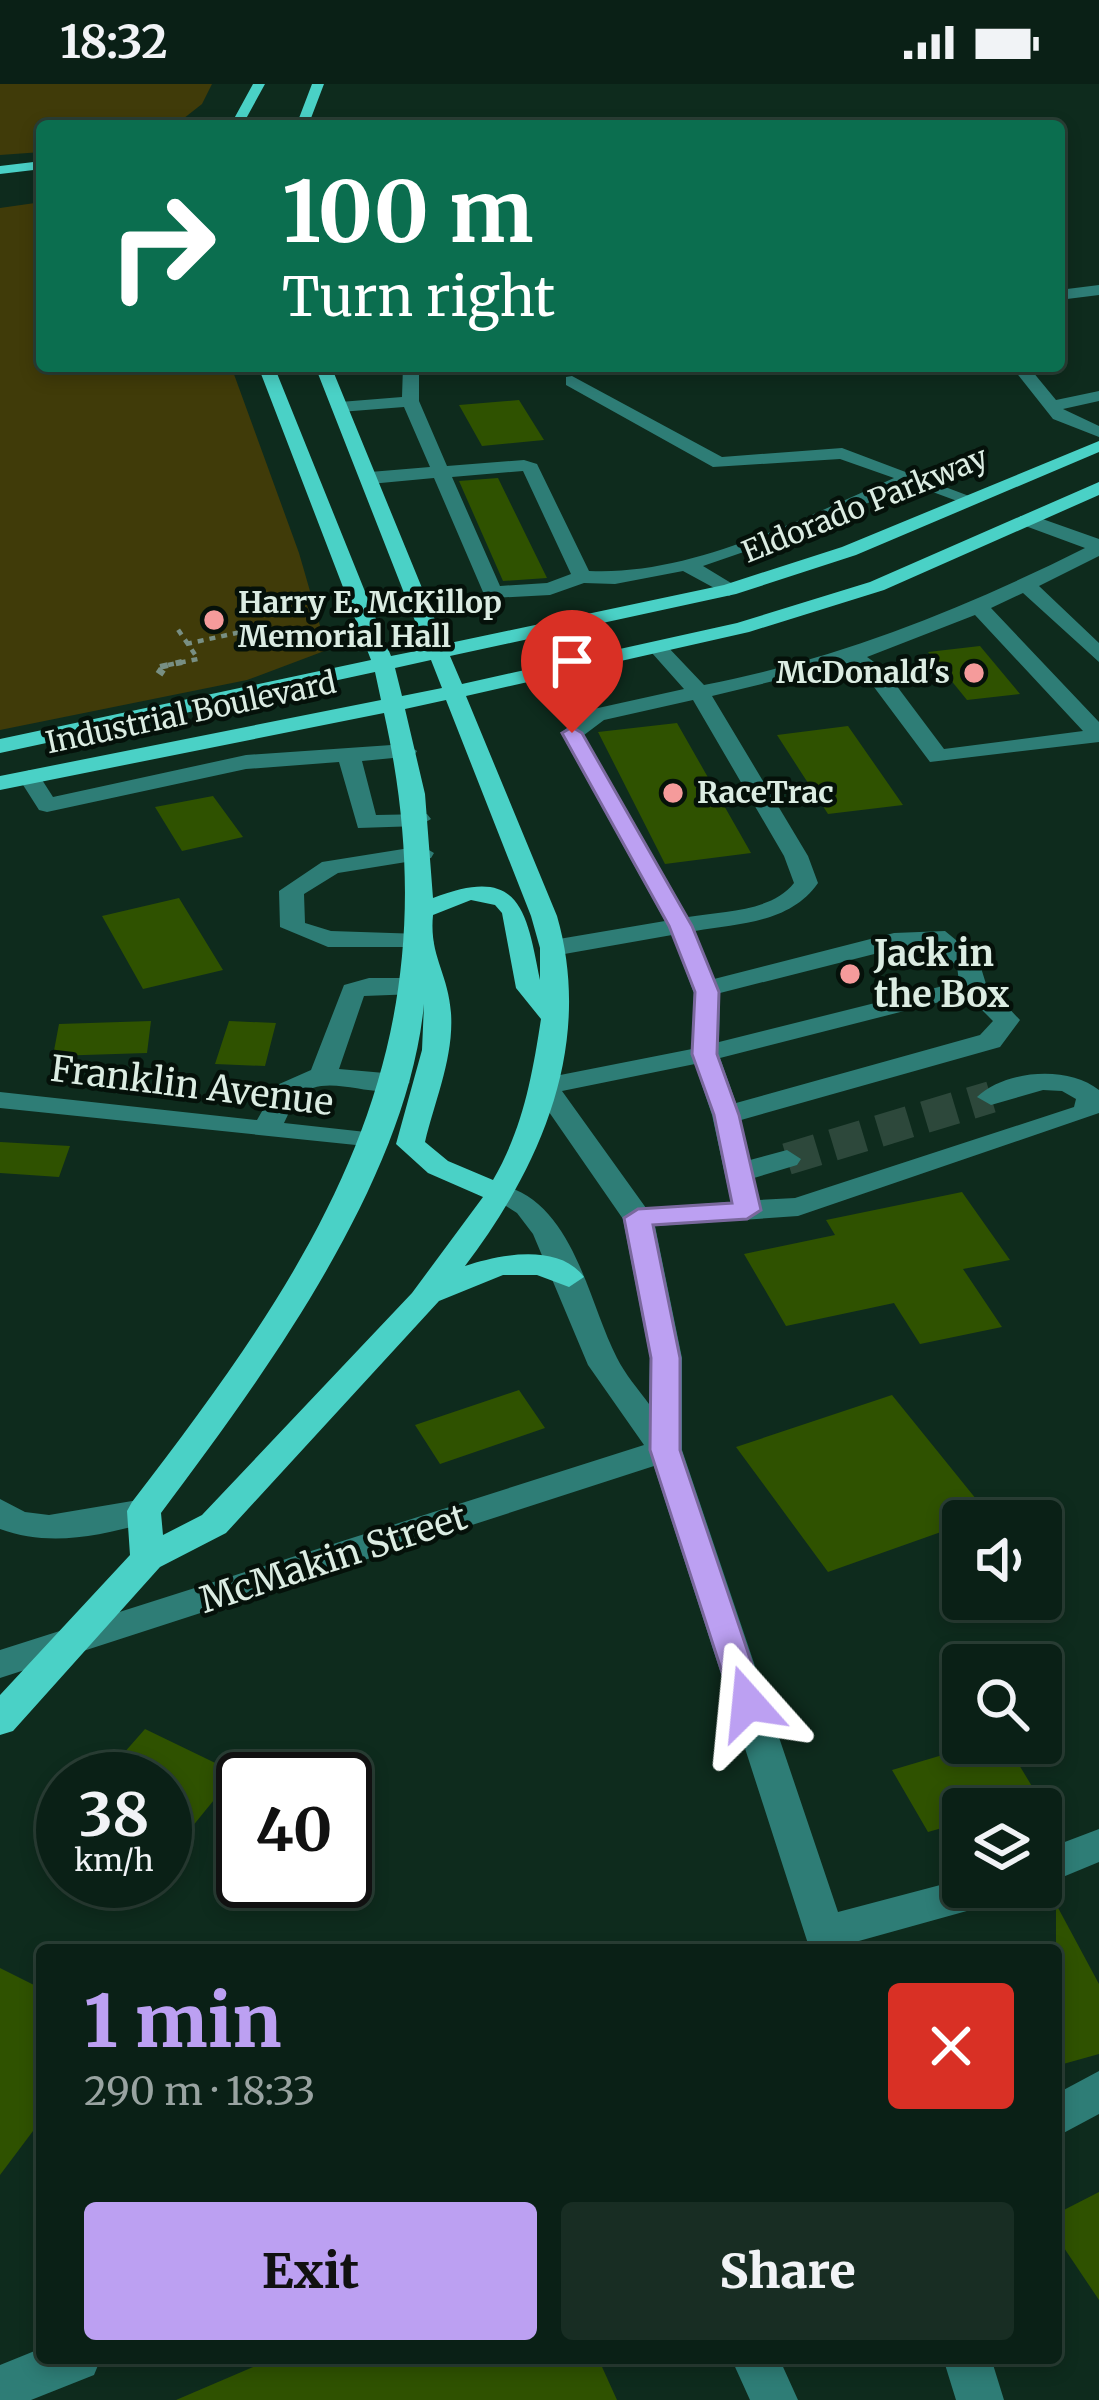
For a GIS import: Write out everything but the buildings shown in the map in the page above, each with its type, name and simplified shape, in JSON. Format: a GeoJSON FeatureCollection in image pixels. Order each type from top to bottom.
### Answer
{"type":"FeatureCollection","features":[{"type":"Feature","properties":{"kind":"main road"},"geometry":{"type":"LineString","coordinates":[[239,120],[259,84]]}},
{"type":"Feature","properties":{"kind":"main road"},"geometry":{"type":"LineString","coordinates":[[257,120],[272,84]]}},
{"type":"Feature","properties":{"kind":"main road"},"geometry":{"type":"LineString","coordinates":[[304,120],[318,84]]}},
{"type":"Feature","properties":{"kind":"main road"},"geometry":{"type":"LineString","coordinates":[[0,170],[36,166]]}},
{"type":"Feature","properties":{"kind":"main road"},"geometry":{"type":"LineString","coordinates":[[0,1720],[148,1558],[214,1525],[423,1300],[502,1194],[527,1146],[545,1086],[554,1018],[553,948],[455,692],[439,655],[372,554],[342,481],[270,372]]}},
{"type":"Feature","properties":{"kind":"main road"},"geometry":{"type":"LineString","coordinates":[[148,1558],[144,1511],[286,1316],[345,1210],[396,1082],[416,986],[422,910],[419,819],[384,668],[372,554],[342,481],[340,407],[325,372]]}},
{"type":"Feature","properties":{"kind":"main road","name":"Eldorado Parkway"},"geometry":{"type":"LineString","coordinates":[[384,668],[729,590],[831,558],[1099,446]]}},
{"type":"Feature","properties":{"kind":"main road","name":"Eldorado Parkway"},"geometry":{"type":"LineString","coordinates":[[455,692],[658,649],[877,586],[1099,488]]}},
{"type":"Feature","properties":{"kind":"main road"},"geometry":{"type":"LineString","coordinates":[[968,499],[1027,520]]}},
{"type":"Feature","properties":{"kind":"main road","name":"Industrial Boulevard"},"geometry":{"type":"LineString","coordinates":[[0,746],[384,668]]}},
{"type":"Feature","properties":{"kind":"main road","name":"Industrial Boulevard"},"geometry":{"type":"LineString","coordinates":[[0,783],[455,692]]}},
{"type":"Feature","properties":{"kind":"main road"},"geometry":{"type":"LineString","coordinates":[[422,910],[469,892],[505,900],[514,912],[529,988],[554,1018]]}},
{"type":"Feature","properties":{"kind":"main road"},"geometry":{"type":"LineString","coordinates":[[421,944],[439,992],[442,1023],[410,1144],[438,1167],[502,1194]]}},
{"type":"Feature","properties":{"kind":"main road"},"geometry":{"type":"LineString","coordinates":[[423,1300],[468,1274],[503,1265],[549,1267],[569,1277]]}},
{"type":"Feature","properties":{"kind":"street"},"geometry":{"type":"LineString","coordinates":[[1065,294],[1099,290]]}},
{"type":"Feature","properties":{"kind":"street"},"geometry":{"type":"LineString","coordinates":[[411,372],[410,401],[493,592],[550,589],[582,577],[620,580],[683,563],[815,520],[911,478]]}},
{"type":"Feature","properties":{"kind":"street"},"geometry":{"type":"LineString","coordinates":[[1024,372],[1050,406],[1099,432]]}},
{"type":"Feature","properties":{"kind":"street"},"geometry":{"type":"LineString","coordinates":[[572,381],[719,463],[842,453],[968,499]]}},
{"type":"Feature","properties":{"kind":"street"},"geometry":{"type":"LineString","coordinates":[[1050,406],[1099,396]]}},
{"type":"Feature","properties":{"kind":"street"},"geometry":{"type":"LineString","coordinates":[[340,407],[410,401]]}},
{"type":"Feature","properties":{"kind":"street"},"geometry":{"type":"LineString","coordinates":[[342,481],[518,464],[530,468],[582,577]]}},
{"type":"Feature","properties":{"kind":"street"},"geometry":{"type":"LineString","coordinates":[[1027,520],[1099,547]]}},
{"type":"Feature","properties":{"kind":"street"},"geometry":{"type":"LineString","coordinates":[[747,1210],[727,1115],[705,1054],[705,989],[681,926],[572,733],[597,716],[853,657],[979,608],[1099,547]]}},
{"type":"Feature","properties":{"kind":"street"},"geometry":{"type":"LineString","coordinates":[[683,563],[729,590]]}},
{"type":"Feature","properties":{"kind":"street"},"geometry":{"type":"LineString","coordinates":[[1026,586],[1056,609],[1099,656]]}},
{"type":"Feature","properties":{"kind":"street"},"geometry":{"type":"LineString","coordinates":[[979,608],[1099,735]]}},
{"type":"Feature","properties":{"kind":"street"},"geometry":{"type":"LineString","coordinates":[[553,948],[770,910],[793,900],[806,884],[796,856],[700,692],[658,649]]}},
{"type":"Feature","properties":{"kind":"street"},"geometry":{"type":"LineString","coordinates":[[853,657],[876,674],[938,757],[1099,735]]}},
{"type":"Feature","properties":{"kind":"street"},"geometry":{"type":"LineString","coordinates":[[226,736],[246,762]]}},
{"type":"Feature","properties":{"kind":"street"},"geometry":{"type":"LineString","coordinates":[[29,777],[47,805],[246,762],[406,751]]}},
{"type":"Feature","properties":{"kind":"street"},"geometry":{"type":"LineString","coordinates":[[349,756],[366,823],[419,819]]}},
{"type":"Feature","properties":{"kind":"street"},"geometry":{"type":"LineString","coordinates":[[421,944],[328,939],[292,927],[291,891],[331,867],[422,854]]}},
{"type":"Feature","properties":{"kind":"street"},"geometry":{"type":"LineString","coordinates":[[705,989],[894,941],[936,936],[969,963],[973,986],[1007,1019],[990,1040],[727,1115]]}},
{"type":"Feature","properties":{"kind":"street"},"geometry":{"type":"LineString","coordinates":[[326,1074],[352,991],[416,986]]}},
{"type":"Feature","properties":{"kind":"street"},"geometry":{"type":"LineString","coordinates":[[665,1450],[666,1358],[638,1218],[545,1086],[705,1054],[973,986]]}},
{"type":"Feature","properties":{"kind":"street"},"geometry":{"type":"LineString","coordinates":[[266,1130],[287,1091],[326,1074],[396,1082]]}},
{"type":"Feature","properties":{"kind":"street"},"geometry":{"type":"LineString","coordinates":[[638,1218],[798,1208],[1086,1112],[1091,1097],[1080,1085],[1049,1079],[992,1097]]}},
{"type":"Feature","properties":{"kind":"street","name":"Franklin Avenue"},"geometry":{"type":"LineString","coordinates":[[0,1100],[375,1142]]}},
{"type":"Feature","properties":{"kind":"street"},"geometry":{"type":"LineString","coordinates":[[740,1173],[788,1159]]}},
{"type":"Feature","properties":{"kind":"street"},"geometry":{"type":"LineString","coordinates":[[502,1194],[538,1218],[569,1277],[604,1366],[665,1450],[827,1942],[942,1905]]}},
{"type":"Feature","properties":{"kind":"street","name":"McMakin Street"},"geometry":{"type":"LineString","coordinates":[[0,1664],[665,1450]]}},
{"type":"Feature","properties":{"kind":"street"},"geometry":{"type":"LineString","coordinates":[[0,1511],[6,1518],[43,1528],[144,1511]]}},
{"type":"Feature","properties":{"kind":"street"},"geometry":{"type":"LineString","coordinates":[[1062,1860],[1099,1845]]}},
{"type":"Feature","properties":{"kind":"street"},"geometry":{"type":"LineString","coordinates":[[1062,2113],[1099,2091]]}},
{"type":"Feature","properties":{"kind":"street"},"geometry":{"type":"LineString","coordinates":[[0,2389],[62,2364]]}},
{"type":"Feature","properties":{"kind":"street"},"geometry":{"type":"LineString","coordinates":[[757,2364],[774,2400]]}},
{"type":"Feature","properties":{"kind":"street"},"geometry":{"type":"LineString","coordinates":[[969,2364],[980,2400]]}},
{"type":"Feature","properties":{"kind":"path"},"geometry":{"type":"LineString","coordinates":[[164,674],[155,668],[198,659],[177,628]]}},
{"type":"Feature","properties":{"kind":"path"},"geometry":{"type":"LineString","coordinates":[[186,644],[242,632]]}},
{"type":"Feature","properties":{"kind":"shaded area"},"geometry":{"type":"Polygon","coordinates":[[[0,84],[212,84],[202,104],[182,120],[36,120],[36,152],[0,155],[0,84]]]}},
{"type":"Feature","properties":{"kind":"shaded area"},"geometry":{"type":"Polygon","coordinates":[[[36,203],[36,372],[233,372],[299,553],[327,650],[247,680],[0,730],[0,208],[36,203]]]}},
{"type":"Feature","properties":{"kind":"tunnel"},"geometry":{"type":"LineString","coordinates":[[787,1159],[991,1097]]}},
{"type":"Feature","properties":{"kind":"place","name":"Harry E. McKillop Memorial Hall"},"geometry":{"type":"Point","coordinates":[214,620]}},
{"type":"Feature","properties":{"kind":"place","name":"McDonald's"},"geometry":{"type":"Point","coordinates":[974,673]}},
{"type":"Feature","properties":{"kind":"place","name":"RaceTrac"},"geometry":{"type":"Point","coordinates":[673,793]}},
{"type":"Feature","properties":{"kind":"place","name":"Jack in the Box"},"geometry":{"type":"Point","coordinates":[850,974]}},
{"type":"Feature","properties":{"kind":"route"},"geometry":{"type":"LineString","coordinates":[[572,733],[681,926],[707,992],[705,1054],[727,1115],[747,1210],[638,1218],[666,1358],[665,1450],[748,1703]]}}]}
